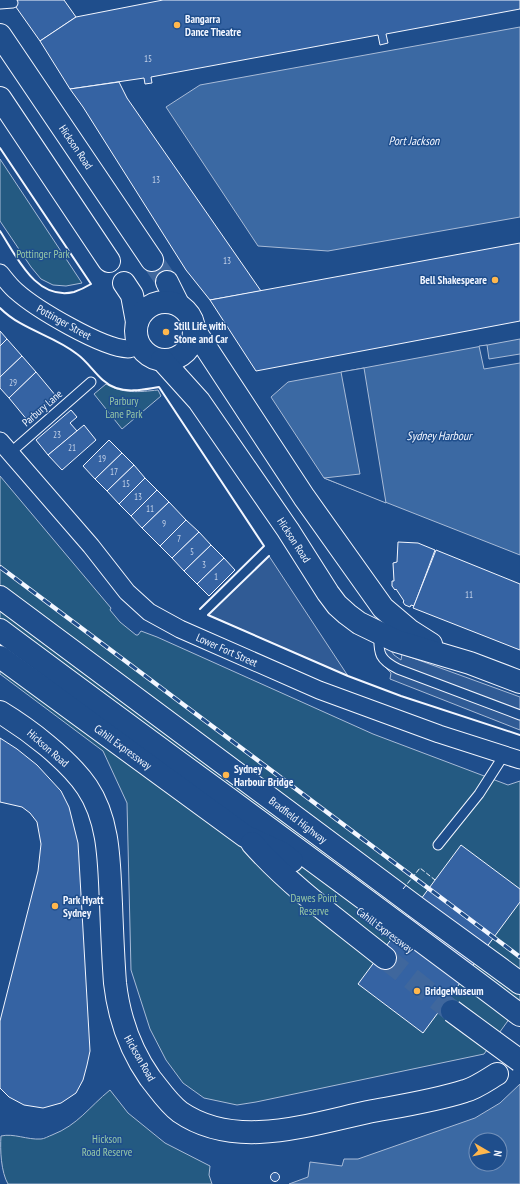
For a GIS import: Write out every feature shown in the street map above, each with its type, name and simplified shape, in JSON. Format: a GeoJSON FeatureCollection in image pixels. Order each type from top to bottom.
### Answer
{"type":"FeatureCollection","features":[{"type":"Feature","properties":{"kind":"main road","name":"Hickson Road"},"geometry":{"type":"LineString","coordinates":[[0,35],[152,260]]}},
{"type":"Feature","properties":{"kind":"main road"},"geometry":{"type":"LineString","coordinates":[[0,98],[109,261]]}},
{"type":"Feature","properties":{"kind":"main road"},"geometry":{"type":"LineString","coordinates":[[124,283],[132,295],[139,344],[148,355],[162,360],[176,358],[187,351],[194,338],[194,325],[188,313],[178,304],[167,282]]}},
{"type":"Feature","properties":{"kind":"main road"},"geometry":{"type":"LineString","coordinates":[[137,322],[145,310],[157,302],[171,302],[178,304]]}},
{"type":"Feature","properties":{"kind":"main road","name":"Hickson Road"},"geometry":{"type":"LineString","coordinates":[[194,331],[304,497],[383,608],[409,630],[425,641],[470,663]]}},
{"type":"Feature","properties":{"kind":"main road","name":"Hickson Road"},"geometry":{"type":"LineString","coordinates":[[162,360],[200,401],[337,605],[358,623],[379,634],[396,641],[470,663],[520,682]]}},
{"type":"Feature","properties":{"kind":"main road","name":"Bradfield Highway"},"geometry":{"type":"LineString","coordinates":[[0,597],[520,983]]}},
{"type":"Feature","properties":{"kind":"main road"},"geometry":{"type":"LineString","coordinates":[[0,630],[520,1015]]}},
{"type":"Feature","properties":{"kind":"main road","name":"Cahill Expressway"},"geometry":{"type":"LineString","coordinates":[[0,657],[245,836],[282,853],[520,1032]]}},
{"type":"Feature","properties":{"kind":"main road","name":"Hickson Road"},"geometry":{"type":"LineString","coordinates":[[0,712],[41,740],[72,770],[87,787],[97,807],[108,844],[115,983],[117,1003],[123,1026],[132,1049],[146,1072],[162,1094],[179,1111],[197,1122],[215,1128],[261,1132],[288,1129],[466,1091],[497,1074]]}},
{"type":"Feature","properties":{"kind":"main road","name":"Cahill Expressway"},"geometry":{"type":"LineString","coordinates":[[245,836],[271,865],[385,958]]}},
{"type":"Feature","properties":{"kind":"main road"},"geometry":{"type":"LineString","coordinates":[[452,1011],[520,1061]]}},
{"type":"Feature","properties":{"kind":"street","name":"Pottinger Street"},"geometry":{"type":"LineString","coordinates":[[0,273],[15,291],[38,308],[90,337],[122,348],[130,349],[139,344]]}},
{"type":"Feature","properties":{"kind":"street","name":"Lower Fort Street"},"geometry":{"type":"LineString","coordinates":[[5,447],[91,546],[127,592],[149,612],[180,629],[319,690],[432,732],[512,757]]}},
{"type":"Feature","properties":{"kind":"lane"},"geometry":{"type":"LineString","coordinates":[[0,4],[13,3]]}},
{"type":"Feature","properties":{"kind":"lane","name":"Parbury Lane"},"geometry":{"type":"LineString","coordinates":[[5,447],[91,382]]}},
{"type":"Feature","properties":{"kind":"lane"},"geometry":{"type":"LineString","coordinates":[[379,634],[378,648],[382,657],[388,664],[520,715]]}},
{"type":"Feature","properties":{"kind":"lane"},"geometry":{"type":"LineString","coordinates":[[438,845],[479,794],[512,757]]}},
{"type":"Feature","properties":{"kind":"green space","name":"Pottinger Park"},"geometry":{"type":"Polygon","coordinates":[[[0,159],[82,283],[66,286],[53,285],[41,279],[31,267],[0,221],[0,159]]]}},
{"type":"Feature","properties":{"kind":"green space","name":"Parbury Lane Park"},"geometry":{"type":"Polygon","coordinates":[[[106,384],[125,391],[138,392],[158,390],[161,396],[122,429],[94,394],[106,384]]]}},
{"type":"Feature","properties":{"kind":"green space","name":"Dawes Point Reserve"},"geometry":{"type":"Polygon","coordinates":[[[0,476],[111,608],[110,610],[120,622],[136,635],[138,635],[141,631],[157,637],[373,734],[508,785],[520,781],[520,1004],[484,1054],[237,1105],[204,1098],[183,1083],[166,1060],[150,1029],[131,970],[127,803],[103,751],[0,674],[0,476]]]}},
{"type":"Feature","properties":{"kind":"green space","name":"Hickson Road Reserve"},"geometry":{"type":"Polygon","coordinates":[[[110,1090],[128,1113],[165,1143],[210,1166],[209,1175],[212,1184],[8,1184],[2,1161],[1,1136],[11,1135],[42,1139],[61,1131],[76,1121],[110,1090]]]}},
{"type":"Feature","properties":{"kind":"shaded area"},"geometry":{"type":"Polygon","coordinates":[[[269,556],[348,676],[208,615],[269,556]]]}},
{"type":"Feature","properties":{"kind":"shaded area"},"geometry":{"type":"Polygon","coordinates":[[[375,644],[390,649],[394,655],[401,660],[402,654],[520,697],[520,730],[390,679],[391,673],[378,657],[375,644]]]}},
{"type":"Feature","properties":{"kind":"water","name":"Port Jackson"},"geometry":{"type":"Polygon","coordinates":[[[520,27],[520,217],[328,251],[258,246],[166,107],[200,85],[520,27]]]}},
{"type":"Feature","properties":{"kind":"water","name":"Sydney Harbour"},"geometry":{"type":"Polygon","coordinates":[[[520,339],[520,555],[324,478],[271,397],[288,382],[520,339]]]}},
{"type":"Feature","properties":{"kind":"water"},"geometry":{"type":"Polygon","coordinates":[[[520,1084],[520,1184],[289,1184],[308,1177],[310,1162],[342,1166],[344,1159],[358,1159],[475,1118],[500,1103],[520,1084]]]}},
{"type":"Feature","properties":{"kind":"pier"},"geometry":{"type":"Polygon","coordinates":[[[487,345],[489,359],[520,354],[520,363],[484,369],[479,346],[487,345]]]}},
{"type":"Feature","properties":{"kind":"pier"},"geometry":{"type":"Polygon","coordinates":[[[364,368],[386,503],[324,478],[360,474],[341,372],[364,368]]]}},
{"type":"Feature","properties":{"kind":"building"},"geometry":{"type":"Polygon","coordinates":[[[11,0],[64,0],[76,17],[40,41],[11,0]]]}},
{"type":"Feature","properties":{"kind":"building"},"geometry":{"type":"Polygon","coordinates":[[[163,0],[520,0],[520,9],[386,34],[388,43],[380,45],[378,35],[151,77],[152,83],[145,84],[144,78],[70,89],[40,41],[76,17],[163,0]]]}},
{"type":"Feature","properties":{"kind":"building"},"geometry":{"type":"Polygon","coordinates":[[[119,82],[127,98],[261,291],[210,300],[186,270],[83,107],[70,89],[119,82]]]}},
{"type":"Feature","properties":{"kind":"building"},"geometry":{"type":"Polygon","coordinates":[[[520,243],[520,321],[256,371],[210,300],[520,243]]]}},
{"type":"Feature","properties":{"kind":"building"},"geometry":{"type":"Polygon","coordinates":[[[0,331],[7,339],[0,346],[0,331]]]}},
{"type":"Feature","properties":{"kind":"building"},"geometry":{"type":"Polygon","coordinates":[[[7,339],[22,356],[0,377],[0,346],[7,339]]]}},
{"type":"Feature","properties":{"kind":"building"},"geometry":{"type":"Polygon","coordinates":[[[22,356],[36,372],[9,398],[0,388],[0,377],[22,356]]]}},
{"type":"Feature","properties":{"kind":"building"},"geometry":{"type":"Polygon","coordinates":[[[36,372],[56,396],[28,421],[9,398],[36,372]]]}},
{"type":"Feature","properties":{"kind":"building"},"geometry":{"type":"Polygon","coordinates":[[[71,410],[77,417],[70,423],[77,431],[48,455],[36,440],[71,410]]]}},
{"type":"Feature","properties":{"kind":"building"},"geometry":{"type":"Polygon","coordinates":[[[84,425],[96,440],[62,470],[48,455],[84,425]]]}},
{"type":"Feature","properties":{"kind":"building"},"geometry":{"type":"Polygon","coordinates":[[[109,440],[122,453],[95,479],[83,466],[109,440]]]}},
{"type":"Feature","properties":{"kind":"building"},"geometry":{"type":"Polygon","coordinates":[[[122,453],[134,465],[107,491],[95,479],[122,453]]]}},
{"type":"Feature","properties":{"kind":"building"},"geometry":{"type":"Polygon","coordinates":[[[134,465],[145,478],[119,504],[107,491],[134,465]]]}},
{"type":"Feature","properties":{"kind":"building"},"geometry":{"type":"Polygon","coordinates":[[[145,478],[157,490],[131,516],[119,504],[145,478]]]}},
{"type":"Feature","properties":{"kind":"building"},"geometry":{"type":"Polygon","coordinates":[[[157,490],[169,502],[142,528],[131,516],[157,490]]]}},
{"type":"Feature","properties":{"kind":"building"},"geometry":{"type":"Polygon","coordinates":[[[169,502],[186,520],[160,546],[142,528],[169,502]]]}},
{"type":"Feature","properties":{"kind":"building"},"geometry":{"type":"Polygon","coordinates":[[[186,520],[199,532],[172,558],[160,546],[186,520]]]}},
{"type":"Feature","properties":{"kind":"building"},"geometry":{"type":"Polygon","coordinates":[[[199,532],[211,545],[184,571],[172,558],[199,532]]]}},
{"type":"Feature","properties":{"kind":"building"},"geometry":{"type":"Polygon","coordinates":[[[398,542],[418,543],[435,550],[414,606],[411,605],[410,607],[405,605],[396,589],[395,590],[392,586],[392,581],[394,581],[393,563],[397,562],[398,542]]]}},
{"type":"Feature","properties":{"kind":"building"},"geometry":{"type":"Polygon","coordinates":[[[211,545],[224,558],[197,584],[184,571],[211,545]]]}},
{"type":"Feature","properties":{"kind":"building"},"geometry":{"type":"Polygon","coordinates":[[[436,550],[520,584],[520,650],[413,608],[436,550]]]}},
{"type":"Feature","properties":{"kind":"building"},"geometry":{"type":"Polygon","coordinates":[[[224,558],[235,570],[209,596],[197,584],[224,558]]]}},
{"type":"Feature","properties":{"kind":"building","name":"Park Hyatt Sydney"},"geometry":{"type":"Polygon","coordinates":[[[0,738],[37,765],[61,791],[69,807],[78,843],[90,1051],[83,1080],[76,1093],[61,1103],[43,1108],[24,1105],[9,1097],[0,1088],[0,1021],[38,871],[41,844],[37,822],[30,813],[22,807],[0,802],[0,738]]]}},
{"type":"Feature","properties":{"kind":"building"},"geometry":{"type":"Polygon","coordinates":[[[461,845],[520,889],[520,902],[423,1033],[358,984],[461,845]]]}},
{"type":"Feature","properties":{"kind":"building"},"geometry":{"type":"Polygon","coordinates":[[[273,1173],[277,1173],[279,1177],[277,1181],[273,1181],[271,1179],[271,1175],[273,1173]]]}},
{"type":"Feature","properties":{"kind":"tunnel"},"geometry":{"type":"LineString","coordinates":[[152,260],[167,282]]}},
{"type":"Feature","properties":{"kind":"tunnel"},"geometry":{"type":"LineString","coordinates":[[385,958],[452,1011]]}},
{"type":"Feature","properties":{"kind":"railway"},"geometry":{"type":"LineString","coordinates":[[0,567],[520,957]]}},
{"type":"Feature","properties":{"kind":"fence"},"geometry":{"type":"LineString","coordinates":[[403,889],[420,868],[435,880]]}},
{"type":"Feature","properties":{"kind":"wall"},"geometry":{"type":"LineString","coordinates":[[0,148],[91,284],[74,292],[61,293],[49,290],[38,284],[21,264],[0,231]]}},
{"type":"Feature","properties":{"kind":"wall"},"geometry":{"type":"LineString","coordinates":[[0,308],[18,322],[68,347],[82,358],[105,382],[116,388],[138,390],[159,387],[264,546],[200,609]]}},
{"type":"Feature","properties":{"kind":"wall"},"geometry":{"type":"LineString","coordinates":[[269,556],[208,615],[348,676],[401,696],[520,735]]}},
{"type":"Feature","properties":{"kind":"place","name":"Bangarra Dance Theatre"},"geometry":{"type":"Point","coordinates":[177,25]}},
{"type":"Feature","properties":{"kind":"place","name":"Bell Shakespeare"},"geometry":{"type":"Point","coordinates":[495,280]}},
{"type":"Feature","properties":{"kind":"place","name":"Still Life with Stone and Car"},"geometry":{"type":"Point","coordinates":[166,332]}},
{"type":"Feature","properties":{"kind":"place","name":"Sydney Harbour Bridge"},"geometry":{"type":"Point","coordinates":[226,775]}},
{"type":"Feature","properties":{"kind":"place","name":"Park Hyatt Sydney"},"geometry":{"type":"Point","coordinates":[55,906]}},
{"type":"Feature","properties":{"kind":"place","name":"BridgeMuseum"},"geometry":{"type":"Point","coordinates":[417,991]}}]}
